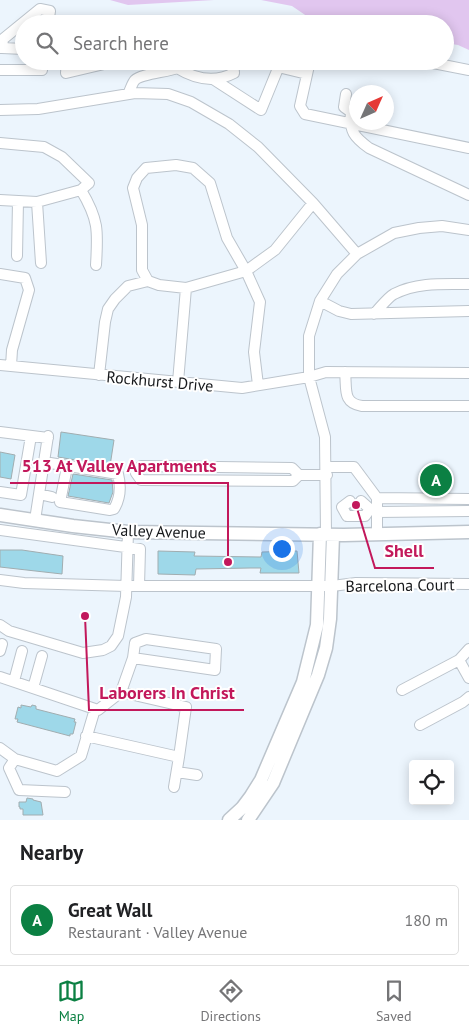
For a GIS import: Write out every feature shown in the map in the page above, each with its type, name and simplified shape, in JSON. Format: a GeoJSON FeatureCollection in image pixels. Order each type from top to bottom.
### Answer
{"type":"FeatureCollection","features":[{"type":"Feature","properties":{"kind":"main road","name":"Valley Avenue"},"geometry":{"type":"LineString","coordinates":[[0,515],[128,532],[326,535],[469,532]]}},
{"type":"Feature","properties":{"kind":"main road"},"geometry":{"type":"LineString","coordinates":[[248,820],[273,784],[318,675],[326,648],[330,619],[325,586],[326,535]]}},
{"type":"Feature","properties":{"kind":"main road"},"geometry":{"type":"LineString","coordinates":[[229,820],[242,808],[260,780],[303,682],[325,586]]}},
{"type":"Feature","properties":{"kind":"street"},"geometry":{"type":"LineString","coordinates":[[33,15],[40,9],[50,11],[49,15]]}},
{"type":"Feature","properties":{"kind":"street"},"geometry":{"type":"LineString","coordinates":[[1,43],[15,31]]}},
{"type":"Feature","properties":{"kind":"street"},"geometry":{"type":"LineString","coordinates":[[1,43],[15,47]]}},
{"type":"Feature","properties":{"kind":"street"},"geometry":{"type":"LineString","coordinates":[[454,67],[469,70]]}},
{"type":"Feature","properties":{"kind":"street"},"geometry":{"type":"LineString","coordinates":[[0,70],[42,70]]}},
{"type":"Feature","properties":{"kind":"street"},"geometry":{"type":"LineString","coordinates":[[66,70],[66,73],[79,70]]}},
{"type":"Feature","properties":{"kind":"street"},"geometry":{"type":"LineString","coordinates":[[128,94],[135,80],[170,70]]}},
{"type":"Feature","properties":{"kind":"street"},"geometry":{"type":"LineString","coordinates":[[182,70],[187,74],[213,79],[226,77],[234,73],[234,70]]}},
{"type":"Feature","properties":{"kind":"street"},"geometry":{"type":"LineString","coordinates":[[213,79],[261,110],[278,70]]}},
{"type":"Feature","properties":{"kind":"street"},"geometry":{"type":"LineString","coordinates":[[296,70],[307,74]]}},
{"type":"Feature","properties":{"kind":"street"},"geometry":{"type":"LineString","coordinates":[[308,70],[300,106],[301,110],[305,114],[349,123]]}},
{"type":"Feature","properties":{"kind":"street"},"geometry":{"type":"LineString","coordinates":[[0,110],[38,109],[128,94],[168,94],[191,102],[228,124],[258,147],[313,203],[357,254]]}},
{"type":"Feature","properties":{"kind":"street"},"geometry":{"type":"LineString","coordinates":[[346,94],[344,107],[349,109]]}},
{"type":"Feature","properties":{"kind":"street"},"geometry":{"type":"LineString","coordinates":[[353,130],[358,140],[369,148],[469,195]]}},
{"type":"Feature","properties":{"kind":"street"},"geometry":{"type":"LineString","coordinates":[[383,130],[469,148]]}},
{"type":"Feature","properties":{"kind":"street"},"geometry":{"type":"LineString","coordinates":[[0,143],[44,147],[62,157],[89,183],[81,190],[37,202],[0,200]]}},
{"type":"Feature","properties":{"kind":"street"},"geometry":{"type":"LineString","coordinates":[[148,281],[142,270],[142,225],[133,188],[136,178],[146,168],[161,165],[192,168],[210,183],[227,238],[246,271],[260,302],[254,352],[258,385]]}},
{"type":"Feature","properties":{"kind":"street"},"geometry":{"type":"LineString","coordinates":[[81,190],[91,208],[98,231],[96,266]]}},
{"type":"Feature","properties":{"kind":"street"},"geometry":{"type":"LineString","coordinates":[[17,256],[18,201]]}},
{"type":"Feature","properties":{"kind":"street"},"geometry":{"type":"LineString","coordinates":[[37,202],[41,263]]}},
{"type":"Feature","properties":{"kind":"street"},"geometry":{"type":"LineString","coordinates":[[98,375],[108,309],[114,299],[128,286],[148,281],[159,285],[186,288],[246,271],[274,250],[313,203]]}},
{"type":"Feature","properties":{"kind":"street"},"geometry":{"type":"LineString","coordinates":[[326,535],[327,471],[325,437],[309,377],[309,336],[320,301],[337,274],[357,254],[394,233],[442,226],[469,230]]}},
{"type":"Feature","properties":{"kind":"street"},"geometry":{"type":"LineString","coordinates":[[0,274],[25,278],[29,290],[12,350],[11,366]]}},
{"type":"Feature","properties":{"kind":"street"},"geometry":{"type":"LineString","coordinates":[[374,314],[392,294],[407,289],[431,284],[469,284]]}},
{"type":"Feature","properties":{"kind":"street"},"geometry":{"type":"LineString","coordinates":[[178,382],[186,288]]}},
{"type":"Feature","properties":{"kind":"street"},"geometry":{"type":"LineString","coordinates":[[320,301],[339,311],[350,314],[469,312]]}},
{"type":"Feature","properties":{"kind":"street","name":"Rockhurst Drive"},"geometry":{"type":"LineString","coordinates":[[0,365],[242,388],[309,377],[326,372],[469,373]]}},
{"type":"Feature","properties":{"kind":"street"},"geometry":{"type":"LineString","coordinates":[[345,372],[348,399],[352,404],[362,406],[469,406]]}},
{"type":"Feature","properties":{"kind":"street"},"geometry":{"type":"LineString","coordinates":[[0,432],[48,437],[35,520]]}},
{"type":"Feature","properties":{"kind":"street"},"geometry":{"type":"LineString","coordinates":[[0,492],[20,496],[31,436]]}},
{"type":"Feature","properties":{"kind":"street"},"geometry":{"type":"LineString","coordinates":[[44,462],[118,474],[120,483],[117,504],[114,509],[110,510],[60,502],[67,467]]}},
{"type":"Feature","properties":{"kind":"street"},"geometry":{"type":"LineString","coordinates":[[299,475],[292,468],[238,467],[141,466],[136,473],[141,480],[293,481],[299,475],[354,467],[377,498]]}},
{"type":"Feature","properties":{"kind":"street"},"geometry":{"type":"LineString","coordinates":[[39,494],[52,497]]}},
{"type":"Feature","properties":{"kind":"street"},"geometry":{"type":"LineString","coordinates":[[377,498],[469,499]]}},
{"type":"Feature","properties":{"kind":"street"},"geometry":{"type":"LineString","coordinates":[[326,507],[348,505],[347,516],[365,516],[377,498]]}},
{"type":"Feature","properties":{"kind":"street"},"geometry":{"type":"LineString","coordinates":[[369,508],[469,510]]}},
{"type":"Feature","properties":{"kind":"street"},"geometry":{"type":"LineString","coordinates":[[369,508],[377,534]]}},
{"type":"Feature","properties":{"kind":"street"},"geometry":{"type":"LineString","coordinates":[[0,530],[140,549],[139,586]]}},
{"type":"Feature","properties":{"kind":"street"},"geometry":{"type":"LineString","coordinates":[[0,625],[9,631],[83,653],[103,650],[111,646],[118,636],[126,597],[128,532]]}},
{"type":"Feature","properties":{"kind":"street","name":"Barcelona Court"},"geometry":{"type":"LineString","coordinates":[[0,580],[24,583],[126,586],[325,586],[356,583],[469,584]]}},
{"type":"Feature","properties":{"kind":"street"},"geometry":{"type":"LineString","coordinates":[[0,677],[98,710],[121,692],[133,658],[136,643],[146,639],[216,648],[215,670],[133,658]]}},
{"type":"Feature","properties":{"kind":"street"},"geometry":{"type":"LineString","coordinates":[[402,690],[459,660],[469,650]]}},
{"type":"Feature","properties":{"kind":"street"},"geometry":{"type":"LineString","coordinates":[[14,682],[22,651]]}},
{"type":"Feature","properties":{"kind":"street"},"geometry":{"type":"LineString","coordinates":[[33,688],[42,656]]}},
{"type":"Feature","properties":{"kind":"street"},"geometry":{"type":"LineString","coordinates":[[459,660],[469,678]]}},
{"type":"Feature","properties":{"kind":"street"},"geometry":{"type":"LineString","coordinates":[[121,692],[186,707],[174,788]]}},
{"type":"Feature","properties":{"kind":"street"},"geometry":{"type":"LineString","coordinates":[[420,724],[469,697]]}},
{"type":"Feature","properties":{"kind":"street"},"geometry":{"type":"LineString","coordinates":[[0,748],[15,759],[57,771],[81,756],[94,709]]}},
{"type":"Feature","properties":{"kind":"street"},"geometry":{"type":"LineString","coordinates":[[86,736],[179,757]]}},
{"type":"Feature","properties":{"kind":"street"},"geometry":{"type":"LineString","coordinates":[[15,759],[9,768],[18,790],[65,792]]}},
{"type":"Feature","properties":{"kind":"street"},"geometry":{"type":"LineString","coordinates":[[177,772],[197,775]]}},
{"type":"Feature","properties":{"kind":"shaded area"},"geometry":{"type":"Polygon","coordinates":[[[110,0],[214,0],[128,5],[110,0]]]}},
{"type":"Feature","properties":{"kind":"shaded area"},"geometry":{"type":"Polygon","coordinates":[[[261,0],[469,0],[469,50],[454,44],[454,15],[305,15],[292,6],[261,0]]]}},
{"type":"Feature","properties":{"kind":"building"},"geometry":{"type":"Polygon","coordinates":[[[61,432],[114,440],[110,466],[58,457],[61,432]]]}},
{"type":"Feature","properties":{"kind":"building"},"geometry":{"type":"Polygon","coordinates":[[[0,452],[15,455],[11,479],[0,477],[0,452]]]}},
{"type":"Feature","properties":{"kind":"building"},"geometry":{"type":"Polygon","coordinates":[[[73,474],[112,480],[113,492],[109,503],[68,496],[73,474]]]}},
{"type":"Feature","properties":{"kind":"building"},"geometry":{"type":"Polygon","coordinates":[[[0,550],[22,550],[63,556],[62,574],[0,567],[0,550]]]}},
{"type":"Feature","properties":{"kind":"building"},"geometry":{"type":"Polygon","coordinates":[[[158,551],[195,552],[194,556],[261,557],[262,552],[297,551],[299,573],[260,573],[261,568],[250,568],[196,569],[195,575],[158,574],[158,551]]]}},
{"type":"Feature","properties":{"kind":"building"},"geometry":{"type":"Polygon","coordinates":[[[21,705],[36,706],[36,709],[75,719],[73,734],[70,734],[70,736],[17,722],[18,719],[15,719],[18,707],[21,708],[21,705]]]}},
{"type":"Feature","properties":{"kind":"building"},"geometry":{"type":"Polygon","coordinates":[[[27,798],[41,802],[43,815],[23,815],[23,809],[20,809],[19,802],[26,802],[27,798]]]}},
{"type":"Feature","properties":{"kind":"tunnel"},"geometry":{"type":"LineString","coordinates":[[350,508],[361,508]]}},
{"type":"Feature","properties":{"kind":"place","name":"Great Wall"},"geometry":{"type":"Point","coordinates":[436,480]}},
{"type":"Feature","properties":{"kind":"place","name":"Shell"},"geometry":{"type":"Point","coordinates":[356,505]}},
{"type":"Feature","properties":{"kind":"place","name":"513 At Valley Apartments"},"geometry":{"type":"Point","coordinates":[228,562]}},
{"type":"Feature","properties":{"kind":"place","name":"Laborers In Christ"},"geometry":{"type":"Point","coordinates":[85,616]}}]}
